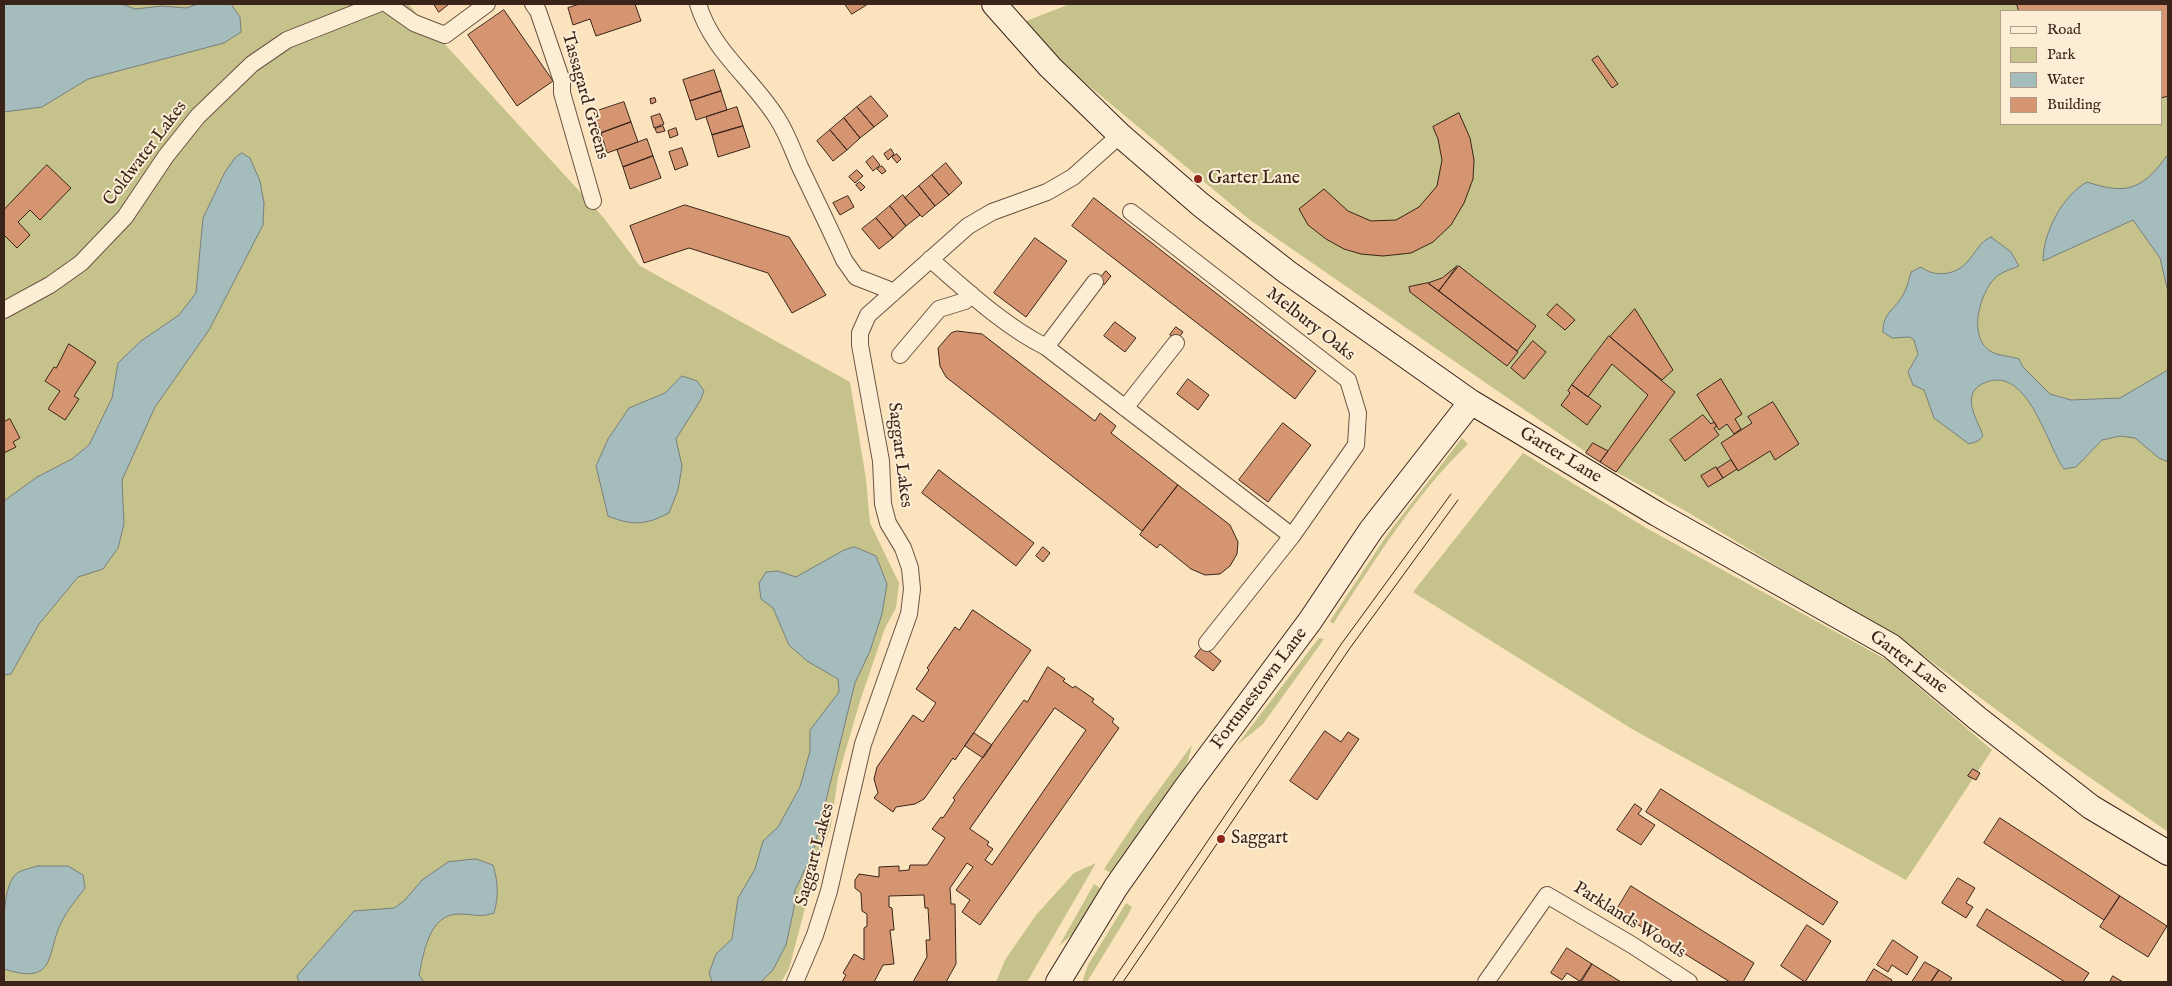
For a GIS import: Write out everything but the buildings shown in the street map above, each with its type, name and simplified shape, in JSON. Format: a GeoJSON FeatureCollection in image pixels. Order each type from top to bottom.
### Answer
{"type":"FeatureCollection","features":[{"type":"Feature","properties":{"kind":"street","name":"Coldwater Lakes"},"geometry":{"type":"LineString","coordinates":[[4,310],[50,285],[81,263],[125,217],[166,156],[198,116],[252,64],[287,40],[378,4]]}},
{"type":"Feature","properties":{"kind":"street"},"geometry":{"type":"LineString","coordinates":[[387,4],[414,22],[445,35],[487,4]]}},
{"type":"Feature","properties":{"kind":"street","name":"Tassagard Greens"},"geometry":{"type":"LineString","coordinates":[[532,4],[538,11],[562,81],[562,94],[593,201]]}},
{"type":"Feature","properties":{"kind":"street"},"geometry":{"type":"LineString","coordinates":[[698,4],[703,22],[727,60],[756,89],[778,120],[844,260],[856,277],[888,289],[892,294]]}},
{"type":"Feature","properties":{"kind":"street","name":"Garter Lane"},"geometry":{"type":"LineString","coordinates":[[994,4],[1050,67],[1120,135],[1201,205],[1287,272],[1471,402],[1657,514],[1891,646],[2091,808],[2168,853]]}},
{"type":"Feature","properties":{"kind":"street","name":"Saggart Lakes"},"geometry":{"type":"LineString","coordinates":[[795,982],[815,935],[829,891],[872,716],[909,614],[912,589],[910,568],[903,548],[888,523],[884,504],[881,461],[860,344],[860,333],[868,315],[968,226],[992,212],[1047,192],[1073,178],[1120,135]]}},
{"type":"Feature","properties":{"kind":"street","name":"Melbury Oaks"},"geometry":{"type":"LineString","coordinates":[[1131,212],[1348,380],[1358,413],[1356,445],[1292,536],[1207,643]]}},
{"type":"Feature","properties":{"kind":"street"},"geometry":{"type":"LineString","coordinates":[[930,259],[972,294],[1031,339],[1046,347],[1292,536]]}},
{"type":"Feature","properties":{"kind":"street"},"geometry":{"type":"LineString","coordinates":[[1046,347],[1095,282]]}},
{"type":"Feature","properties":{"kind":"street"},"geometry":{"type":"LineString","coordinates":[[900,355],[939,309],[964,301],[972,294]]}},
{"type":"Feature","properties":{"kind":"street"},"geometry":{"type":"LineString","coordinates":[[1125,408],[1176,343]]}},
{"type":"Feature","properties":{"kind":"street","name":"Fortunestown Lane"},"geometry":{"type":"LineString","coordinates":[[1058,982],[1116,887],[1179,796],[1310,621],[1371,530],[1471,402]]}},
{"type":"Feature","properties":{"kind":"street","name":"Parklands Woods"},"geometry":{"type":"LineString","coordinates":[[1486,982],[1547,894],[1689,982]]}},
{"type":"Feature","properties":{"kind":"green space"},"geometry":{"type":"Polygon","coordinates":[[[4,4],[408,4],[603,217],[640,266],[850,382],[866,479],[870,523],[899,583],[896,608],[885,628],[860,701],[838,777],[831,826],[810,889],[789,969],[781,982],[4,982],[4,4]]]}},
{"type":"Feature","properties":{"kind":"green space"},"geometry":{"type":"Polygon","coordinates":[[[1070,4],[2168,4],[2168,832],[2059,756],[1913,648],[1689,513],[1609,468],[1250,220],[1040,45],[1021,23],[1070,4]]]}},
{"type":"Feature","properties":{"kind":"green space"},"geometry":{"type":"Polygon","coordinates":[[[1462,438],[1468,444],[1448,464],[1412,507],[1333,624],[1330,621],[1387,535],[1462,438]]]}},
{"type":"Feature","properties":{"kind":"green space"},"geometry":{"type":"Polygon","coordinates":[[[1523,453],[1648,529],[1887,660],[1992,750],[1906,880],[1632,729],[1413,592],[1523,453]]]}},
{"type":"Feature","properties":{"kind":"green space"},"geometry":{"type":"Polygon","coordinates":[[[1319,638],[1324,639],[1263,724],[1237,745],[1319,638]]]}},
{"type":"Feature","properties":{"kind":"green space"},"geometry":{"type":"Polygon","coordinates":[[[1192,745],[1187,764],[1112,874],[1104,869],[1138,818],[1192,745]]]}},
{"type":"Feature","properties":{"kind":"green space"},"geometry":{"type":"Polygon","coordinates":[[[1096,863],[1027,982],[996,982],[1005,960],[1036,915],[1074,873],[1096,863]]]}},
{"type":"Feature","properties":{"kind":"green space"},"geometry":{"type":"Polygon","coordinates":[[[1094,884],[1103,890],[1076,931],[1059,946],[1094,884]]]}},
{"type":"Feature","properties":{"kind":"green space"},"geometry":{"type":"Polygon","coordinates":[[[1126,903],[1132,907],[1128,915],[1087,982],[1082,982],[1088,965],[1126,903]]]}},
{"type":"Feature","properties":{"kind":"water"},"geometry":{"type":"Polygon","coordinates":[[[4,4],[122,4],[135,9],[162,6],[186,8],[198,4],[231,4],[240,17],[241,32],[224,43],[88,79],[42,107],[4,112],[4,4]]]}},
{"type":"Feature","properties":{"kind":"water"},"geometry":{"type":"Polygon","coordinates":[[[242,153],[250,158],[260,181],[264,203],[263,225],[209,330],[155,407],[122,480],[124,524],[118,548],[103,569],[78,577],[39,624],[11,674],[4,675],[4,501],[37,477],[72,459],[89,445],[112,398],[118,363],[141,341],[179,315],[196,293],[203,218],[225,172],[235,158],[242,153]]]}},
{"type":"Feature","properties":{"kind":"water"},"geometry":{"type":"Polygon","coordinates":[[[2168,157],[2168,292],[2160,258],[2133,220],[2043,261],[2050,227],[2062,206],[2078,188],[2087,182],[2112,188],[2123,189],[2132,187],[2149,177],[2168,157]]]}},
{"type":"Feature","properties":{"kind":"water"},"geometry":{"type":"Polygon","coordinates":[[[1991,237],[2011,252],[2019,266],[1997,276],[1984,294],[1978,316],[1978,327],[1984,346],[1992,352],[2019,359],[2023,367],[2050,394],[2071,400],[2120,398],[2168,370],[2168,462],[2159,458],[2135,438],[2120,436],[2102,440],[2076,467],[2064,469],[2033,408],[2023,394],[2011,384],[1998,380],[1982,384],[1972,395],[1972,409],[1983,436],[1978,441],[1969,444],[1934,418],[1924,390],[1913,385],[1908,372],[1918,354],[1914,340],[1910,337],[1892,338],[1883,332],[1883,325],[1902,297],[1911,272],[1921,267],[1939,274],[1957,270],[1967,262],[1984,241],[1991,237]]]}},
{"type":"Feature","properties":{"kind":"water"},"geometry":{"type":"Polygon","coordinates":[[[682,376],[697,381],[704,391],[700,401],[676,439],[682,466],[678,490],[669,513],[653,520],[639,523],[632,523],[608,516],[596,466],[608,439],[629,408],[665,393],[682,376]]]}},
{"type":"Feature","properties":{"kind":"water"},"geometry":{"type":"Polygon","coordinates":[[[855,547],[876,556],[887,584],[882,614],[870,651],[855,683],[813,853],[795,890],[794,908],[786,945],[773,970],[761,982],[712,982],[709,973],[716,954],[732,939],[738,898],[755,869],[763,841],[778,827],[800,787],[810,751],[810,730],[839,692],[838,679],[807,661],[789,645],[773,608],[761,599],[759,583],[766,572],[778,571],[796,577],[844,550],[855,547]]]}},
{"type":"Feature","properties":{"kind":"water"},"geometry":{"type":"Polygon","coordinates":[[[476,859],[493,865],[497,889],[494,913],[480,916],[459,914],[441,920],[434,927],[423,956],[419,975],[424,982],[299,982],[297,976],[354,911],[394,908],[405,900],[422,880],[448,862],[476,859]]]}},
{"type":"Feature","properties":{"kind":"water"},"geometry":{"type":"Polygon","coordinates":[[[38,866],[68,866],[83,875],[85,888],[61,923],[47,964],[41,970],[33,973],[21,973],[4,969],[4,918],[7,892],[16,874],[38,866]]]}},
{"type":"Feature","properties":{"kind":"tram line"},"geometry":{"type":"LineString","coordinates":[[1112,982],[1342,643],[1451,494]]}},
{"type":"Feature","properties":{"kind":"tram line"},"geometry":{"type":"LineString","coordinates":[[1123,982],[1350,648],[1458,500]]}},
{"type":"Feature","properties":{"kind":"place","name":"Garter Lane"},"geometry":{"type":"Point","coordinates":[1198,179]}},
{"type":"Feature","properties":{"kind":"place","name":"Saggart"},"geometry":{"type":"Point","coordinates":[1221,839]}}]}
